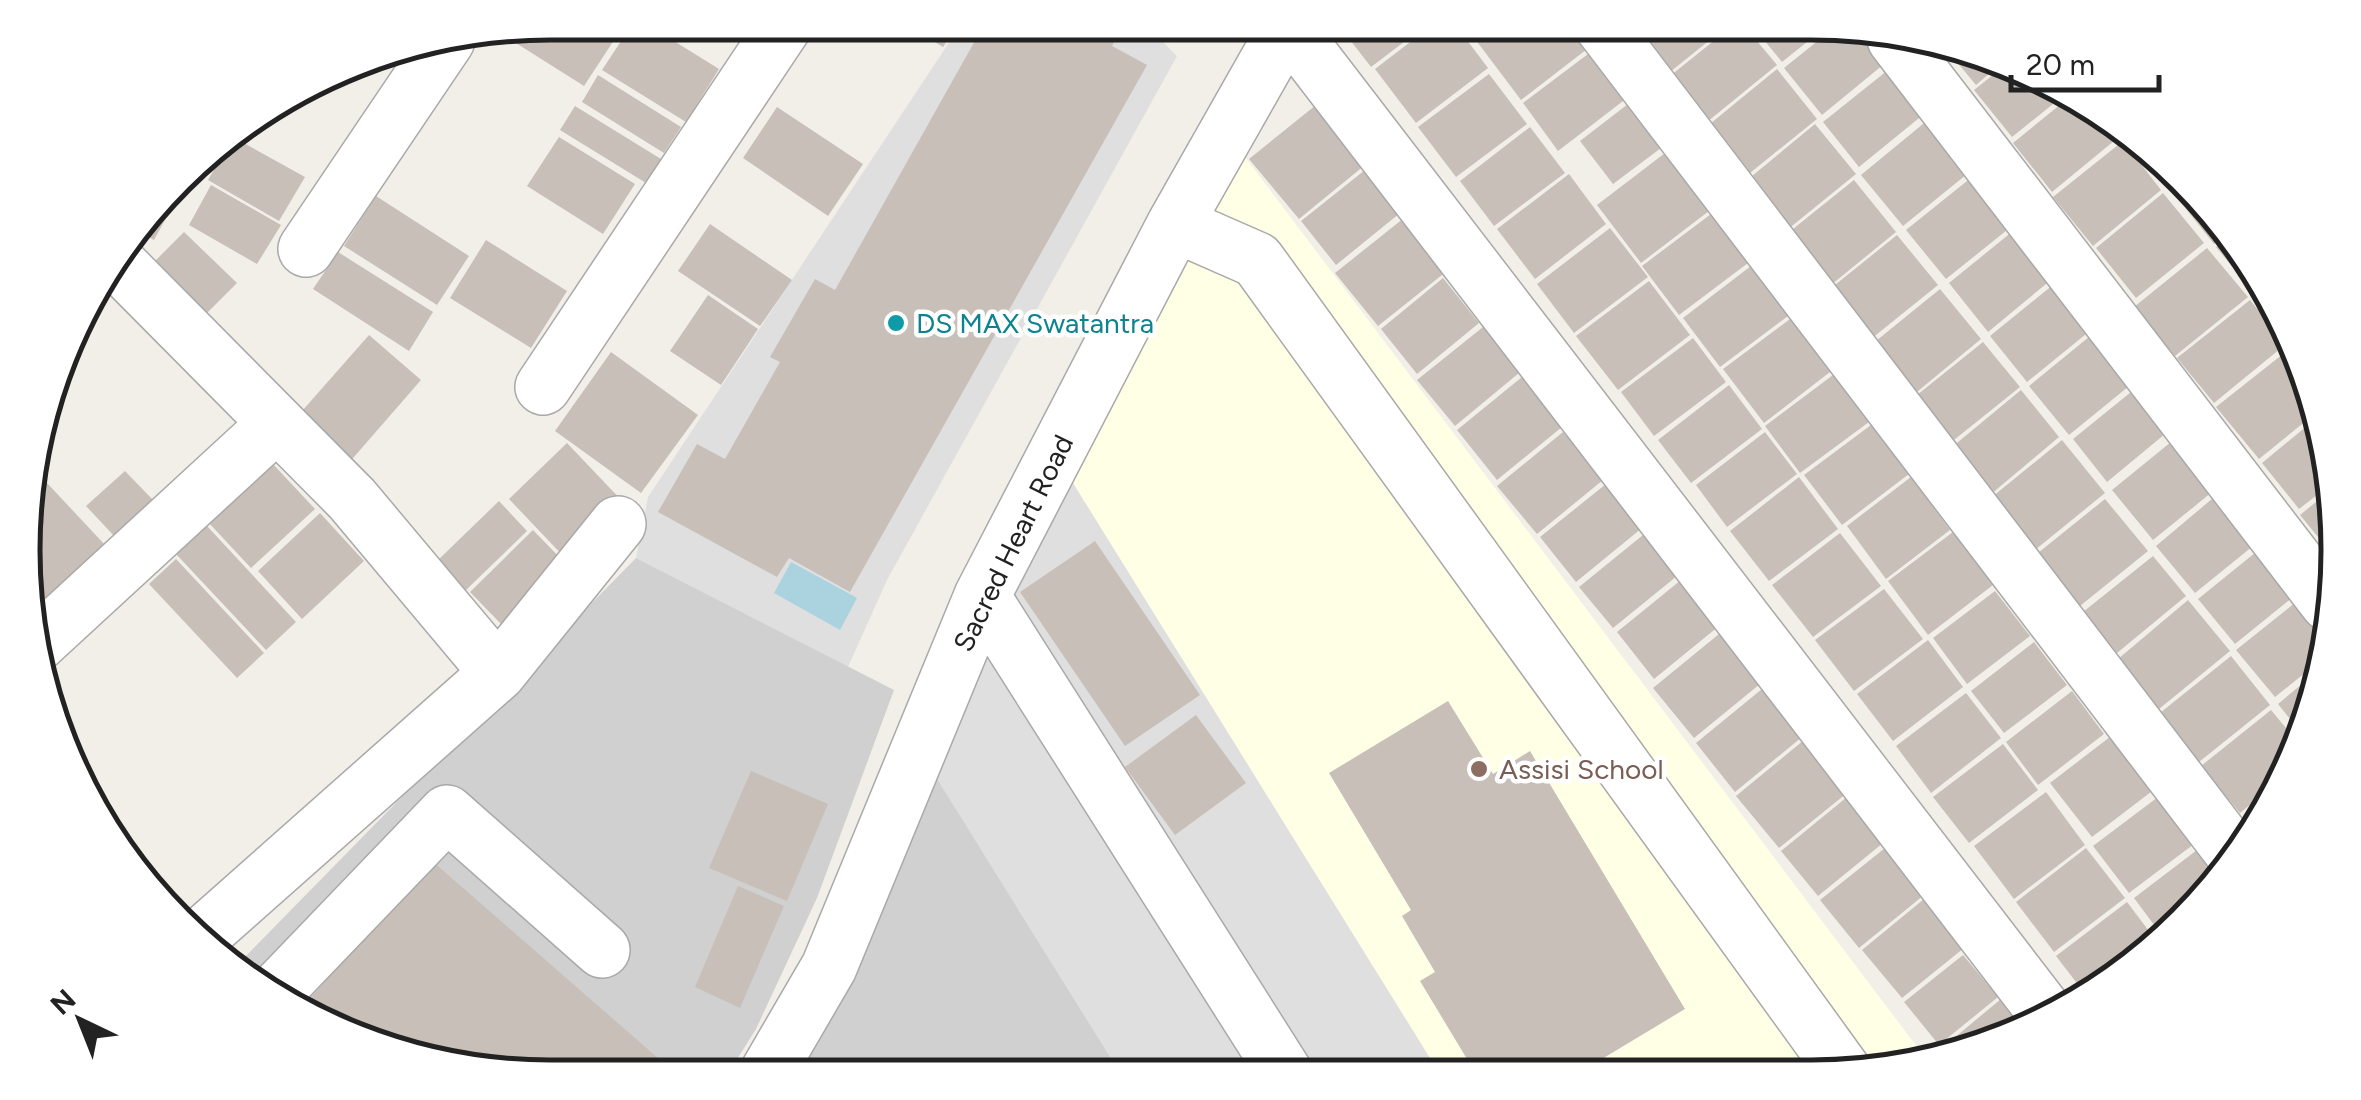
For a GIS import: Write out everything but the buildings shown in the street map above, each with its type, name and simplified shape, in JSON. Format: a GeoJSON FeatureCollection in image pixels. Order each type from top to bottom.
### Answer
{"type":"FeatureCollection","features":[{"type":"Feature","properties":{"kind":"street"},"geometry":{"type":"LineString","coordinates":[[544,387],[774,40]]}},
{"type":"Feature","properties":{"kind":"street","name":"Sacred Heart Road"},"geometry":{"type":"LineString","coordinates":[[775,1060],[830,967],[982,596],[1174,224],[1279,40]]}},
{"type":"Feature","properties":{"kind":"street"},"geometry":{"type":"LineString","coordinates":[[1300,40],[2041,1005]]}},
{"type":"Feature","properties":{"kind":"street"},"geometry":{"type":"LineString","coordinates":[[1614,40],[2227,845]]}},
{"type":"Feature","properties":{"kind":"street"},"geometry":{"type":"LineString","coordinates":[[1902,49],[2319,591]]}},
{"type":"Feature","properties":{"kind":"street"},"geometry":{"type":"LineString","coordinates":[[306,250],[439,53]]}},
{"type":"Feature","properties":{"kind":"street"},"geometry":{"type":"LineString","coordinates":[[1174,224],[1257,260],[1835,1059]]}},
{"type":"Feature","properties":{"kind":"street"},"geometry":{"type":"LineString","coordinates":[[124,270],[386,537],[498,673]]}},
{"type":"Feature","properties":{"kind":"street"},"geometry":{"type":"LineString","coordinates":[[47,635],[276,425]]}},
{"type":"Feature","properties":{"kind":"street"},"geometry":{"type":"LineString","coordinates":[[209,928],[498,673],[618,524]]}},
{"type":"Feature","properties":{"kind":"street"},"geometry":{"type":"LineString","coordinates":[[982,596],[1276,1060]]}},
{"type":"Feature","properties":{"kind":"street"},"geometry":{"type":"LineString","coordinates":[[283,984],[447,813],[602,950]]}},
{"type":"Feature","properties":{"kind":"shaded area","name":"DS MAX Swatantra"},"geometry":{"type":"Polygon","coordinates":[[[951,40],[1161,40],[1177,56],[887,580],[848,667],[636,558],[648,497],[951,40]]]}},
{"type":"Feature","properties":{"kind":"shaded area","name":"Assisi School"},"geometry":{"type":"Polygon","coordinates":[[[1236,145],[1918,1048],[1878,1056],[1811,1060],[1431,1060],[1070,478],[1236,145]]]}},
{"type":"Feature","properties":{"kind":"shaded area"},"geometry":{"type":"Polygon","coordinates":[[[1070,478],[1431,1060],[1112,1060],[926,761],[1070,478]]]}},
{"type":"Feature","properties":{"kind":"shaded area"},"geometry":{"type":"Polygon","coordinates":[[[636,558],[894,690],[817,898],[756,1029],[737,1060],[517,1059],[451,1050],[355,1021],[295,992],[244,958],[636,558]]]}},
{"type":"Feature","properties":{"kind":"shaded area"},"geometry":{"type":"Polygon","coordinates":[[[926,761],[1112,1060],[809,1060],[806,1055],[926,761]]]}},
{"type":"Feature","properties":{"kind":"water"},"geometry":{"type":"Polygon","coordinates":[[[791,562],[857,598],[840,630],[774,593],[791,562]]]}},
{"type":"Feature","properties":{"kind":"place","name":"DS MAX Swatantra"},"geometry":{"type":"Point","coordinates":[896,323]}},
{"type":"Feature","properties":{"kind":"place","name":"Assisi School"},"geometry":{"type":"Point","coordinates":[1479,769]}}]}
